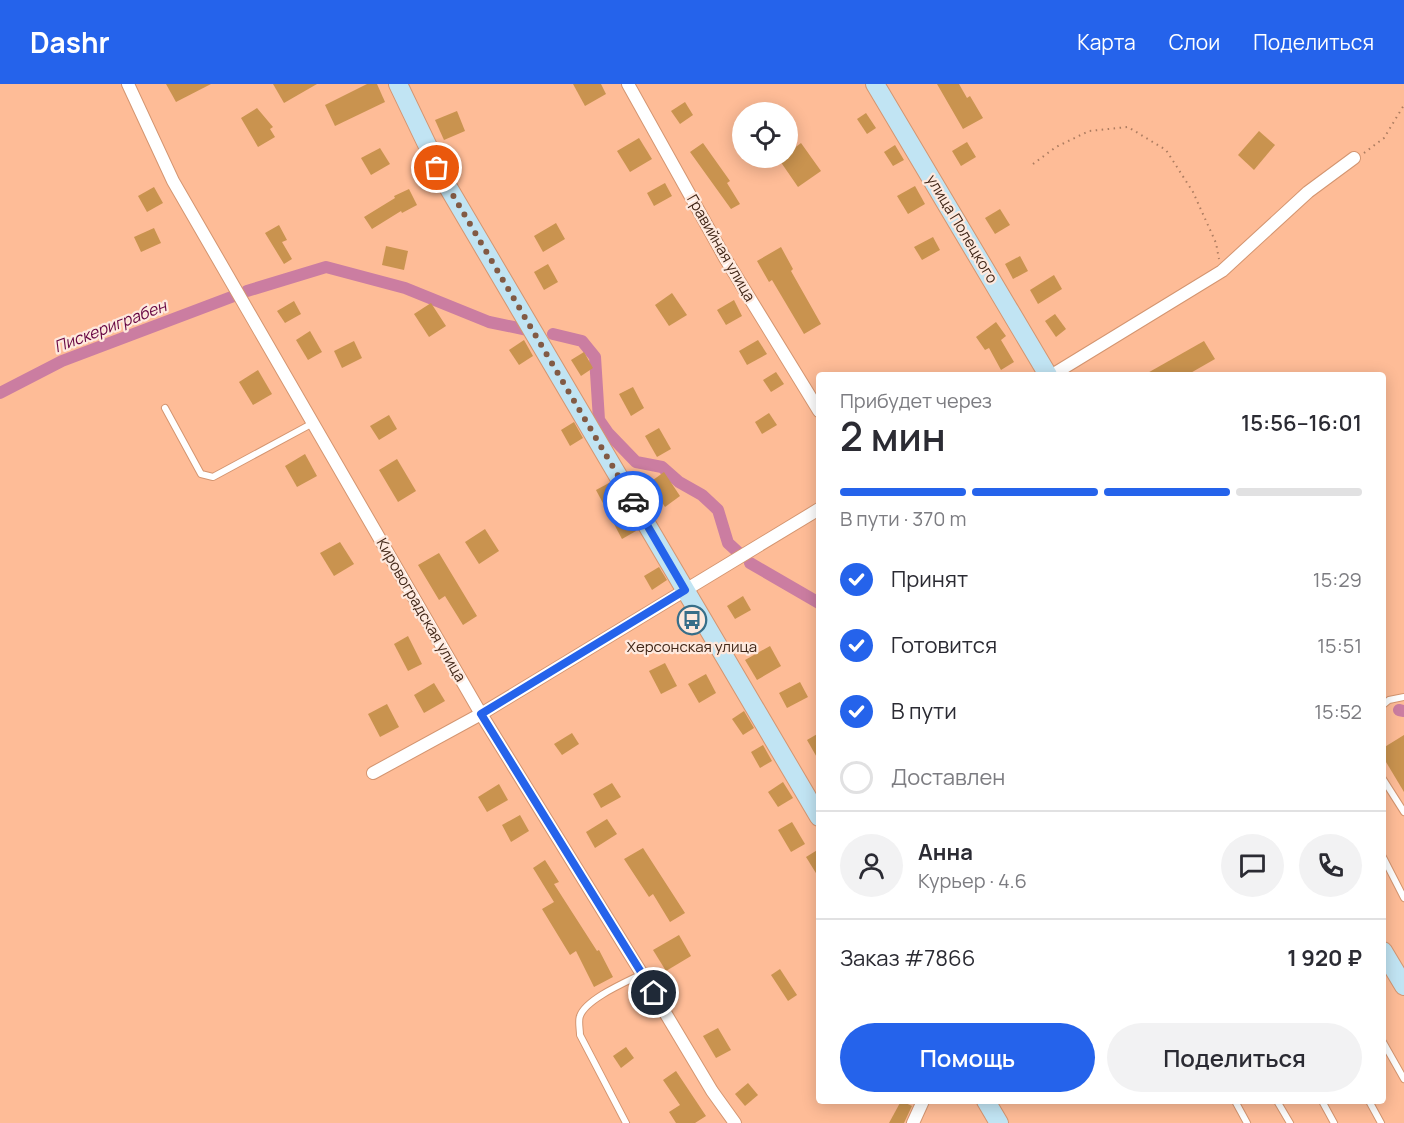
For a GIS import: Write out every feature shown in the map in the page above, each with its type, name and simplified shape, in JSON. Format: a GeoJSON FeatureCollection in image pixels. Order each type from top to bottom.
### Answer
{"type":"FeatureCollection","features":[{"type":"Feature","properties":{"kind":"street","name":"Кировоградская улица"},"geometry":{"type":"LineString","coordinates":[[128,84],[173,181],[481,714],[712,1091],[735,1123]]}},
{"type":"Feature","properties":{"kind":"street"},"geometry":{"type":"LineString","coordinates":[[398,84],[445,182],[816,812]]}},
{"type":"Feature","properties":{"kind":"street","name":"Гравийная улица"},"geometry":{"type":"LineString","coordinates":[[628,84],[725,258],[816,406]]}},
{"type":"Feature","properties":{"kind":"street","name":"улица Полецкого"},"geometry":{"type":"LineString","coordinates":[[875,84],[1048,372]]}},
{"type":"Feature","properties":{"kind":"street"},"geometry":{"type":"LineString","coordinates":[[1055,372],[1222,271],[1308,192],[1354,158]]}},
{"type":"Feature","properties":{"kind":"street"},"geometry":{"type":"LineString","coordinates":[[373,773],[481,714],[816,511]]}},
{"type":"Feature","properties":{"kind":"street"},"geometry":{"type":"LineString","coordinates":[[1386,956],[1404,986]]}},
{"type":"Feature","properties":{"kind":"street"},"geometry":{"type":"LineString","coordinates":[[913,1123],[922,1104]]}},
{"type":"Feature","properties":{"kind":"street"},"geometry":{"type":"LineString","coordinates":[[988,1104],[999,1123]]}},
{"type":"Feature","properties":{"kind":"lane"},"geometry":{"type":"LineString","coordinates":[[165,408],[201,474],[213,477],[314,422]]}},
{"type":"Feature","properties":{"kind":"lane"},"geometry":{"type":"LineString","coordinates":[[1386,702],[1404,697]]}},
{"type":"Feature","properties":{"kind":"lane"},"geometry":{"type":"LineString","coordinates":[[1386,784],[1404,812]]}},
{"type":"Feature","properties":{"kind":"lane"},"geometry":{"type":"LineString","coordinates":[[1386,863],[1404,898]]}},
{"type":"Feature","properties":{"kind":"lane"},"geometry":{"type":"LineString","coordinates":[[626,1123],[580,1035],[579,1023],[580,1015],[587,1005],[642,974]]}},
{"type":"Feature","properties":{"kind":"lane"},"geometry":{"type":"LineString","coordinates":[[1386,1047],[1404,1079]]}},
{"type":"Feature","properties":{"kind":"lane"},"geometry":{"type":"LineString","coordinates":[[1236,1104],[1246,1123]]}},
{"type":"Feature","properties":{"kind":"lane"},"geometry":{"type":"LineString","coordinates":[[1279,1104],[1290,1123]]}},
{"type":"Feature","properties":{"kind":"lane"},"geometry":{"type":"LineString","coordinates":[[1324,1104],[1335,1123]]}},
{"type":"Feature","properties":{"kind":"lane"},"geometry":{"type":"LineString","coordinates":[[1371,1104],[1381,1123]]}},
{"type":"Feature","properties":{"kind":"path"},"geometry":{"type":"LineString","coordinates":[[1354,158],[1384,138],[1404,105]]}},
{"type":"Feature","properties":{"kind":"path"},"geometry":{"type":"LineString","coordinates":[[1033,164],[1056,147],[1089,131],[1128,127],[1166,150],[1193,192],[1216,243],[1222,271]]}},
{"type":"Feature","properties":{"kind":"building"},"geometry":{"type":"Polygon","coordinates":[[[166,84],[211,84],[176,102],[166,84]]]}},
{"type":"Feature","properties":{"kind":"building"},"geometry":{"type":"Polygon","coordinates":[[[273,84],[317,84],[284,103],[273,84]]]}},
{"type":"Feature","properties":{"kind":"building"},"geometry":{"type":"Polygon","coordinates":[[[367,84],[377,84],[385,102],[335,126],[325,105],[367,84]]]}},
{"type":"Feature","properties":{"kind":"building"},"geometry":{"type":"Polygon","coordinates":[[[573,84],[601,84],[606,94],[585,106],[573,84]]]}},
{"type":"Feature","properties":{"kind":"building"},"geometry":{"type":"Polygon","coordinates":[[[937,84],[959,84],[967,98],[970,96],[983,118],[963,129],[937,84]]]}},
{"type":"Feature","properties":{"kind":"building"},"geometry":{"type":"Polygon","coordinates":[[[685,102],[693,115],[680,124],[671,111],[685,102]]]}},
{"type":"Feature","properties":{"kind":"building"},"geometry":{"type":"Polygon","coordinates":[[[257,108],[273,127],[270,129],[275,137],[258,147],[241,118],[257,108]]]}},
{"type":"Feature","properties":{"kind":"building"},"geometry":{"type":"Polygon","coordinates":[[[457,111],[465,131],[444,140],[435,120],[457,111]]]}},
{"type":"Feature","properties":{"kind":"building"},"geometry":{"type":"Polygon","coordinates":[[[866,113],[876,128],[867,134],[857,119],[866,113]]]}},
{"type":"Feature","properties":{"kind":"building"},"geometry":{"type":"Polygon","coordinates":[[[1259,131],[1275,145],[1254,170],[1238,155],[1259,131]]]}},
{"type":"Feature","properties":{"kind":"building"},"geometry":{"type":"Polygon","coordinates":[[[639,138],[652,159],[630,172],[617,151],[639,138]]]}},
{"type":"Feature","properties":{"kind":"building"},"geometry":{"type":"Polygon","coordinates":[[[967,142],[976,157],[961,166],[952,151],[967,142]]]}},
{"type":"Feature","properties":{"kind":"building"},"geometry":{"type":"Polygon","coordinates":[[[703,143],[730,181],[727,183],[740,204],[731,209],[690,152],[703,143]]]}},
{"type":"Feature","properties":{"kind":"building"},"geometry":{"type":"Polygon","coordinates":[[[801,143],[821,171],[798,187],[785,168],[798,168],[798,145],[801,143]]]}},
{"type":"Feature","properties":{"kind":"building"},"geometry":{"type":"Polygon","coordinates":[[[895,145],[904,160],[893,166],[884,152],[895,145]]]}},
{"type":"Feature","properties":{"kind":"building"},"geometry":{"type":"Polygon","coordinates":[[[380,148],[390,164],[371,175],[361,158],[380,148]]]}},
{"type":"Feature","properties":{"kind":"building"},"geometry":{"type":"Polygon","coordinates":[[[665,183],[672,196],[654,206],[647,193],[665,183]]]}},
{"type":"Feature","properties":{"kind":"building"},"geometry":{"type":"Polygon","coordinates":[[[915,186],[925,204],[908,214],[897,196],[915,186]]]}},
{"type":"Feature","properties":{"kind":"building"},"geometry":{"type":"Polygon","coordinates":[[[154,187],[163,203],[147,212],[138,196],[154,187]]]}},
{"type":"Feature","properties":{"kind":"building"},"geometry":{"type":"Polygon","coordinates":[[[409,189],[417,205],[402,213],[401,211],[372,229],[364,217],[395,198],[394,196],[409,189]]]}},
{"type":"Feature","properties":{"kind":"building"},"geometry":{"type":"Polygon","coordinates":[[[1000,209],[1010,225],[995,234],[985,218],[1000,209]]]}},
{"type":"Feature","properties":{"kind":"building"},"geometry":{"type":"Polygon","coordinates":[[[556,223],[565,239],[543,252],[534,236],[556,223]]]}},
{"type":"Feature","properties":{"kind":"building"},"geometry":{"type":"Polygon","coordinates":[[[279,225],[287,240],[282,242],[292,259],[284,264],[265,233],[279,225]]]}},
{"type":"Feature","properties":{"kind":"building"},"geometry":{"type":"Polygon","coordinates":[[[154,228],[161,243],[141,252],[134,237],[154,228]]]}},
{"type":"Feature","properties":{"kind":"building"},"geometry":{"type":"Polygon","coordinates":[[[933,237],[940,250],[922,260],[914,247],[933,237]]]}},
{"type":"Feature","properties":{"kind":"building"},"geometry":{"type":"Polygon","coordinates":[[[386,246],[408,251],[404,270],[382,265],[386,246]]]}},
{"type":"Feature","properties":{"kind":"building"},"geometry":{"type":"Polygon","coordinates":[[[781,247],[793,269],[791,271],[821,324],[804,334],[772,280],[769,282],[757,261],[781,247]]]}},
{"type":"Feature","properties":{"kind":"building"},"geometry":{"type":"Polygon","coordinates":[[[1020,256],[1028,271],[1013,279],[1005,264],[1020,256]]]}},
{"type":"Feature","properties":{"kind":"building"},"geometry":{"type":"Polygon","coordinates":[[[548,264],[558,282],[544,290],[534,272],[548,264]]]}},
{"type":"Feature","properties":{"kind":"building"},"geometry":{"type":"Polygon","coordinates":[[[1054,275],[1062,289],[1038,304],[1030,290],[1054,275]]]}},
{"type":"Feature","properties":{"kind":"building"},"geometry":{"type":"Polygon","coordinates":[[[672,293],[687,315],[669,326],[655,305],[672,293]]]}},
{"type":"Feature","properties":{"kind":"building"},"geometry":{"type":"Polygon","coordinates":[[[734,300],[742,316],[726,325],[717,310],[734,300]]]}},
{"type":"Feature","properties":{"kind":"building"},"geometry":{"type":"Polygon","coordinates":[[[294,301],[301,314],[285,323],[277,311],[294,301]]]}},
{"type":"Feature","properties":{"kind":"building"},"geometry":{"type":"Polygon","coordinates":[[[431,303],[446,326],[429,337],[414,314],[431,303]]]}},
{"type":"Feature","properties":{"kind":"building"},"geometry":{"type":"Polygon","coordinates":[[[1055,314],[1066,329],[1056,337],[1045,321],[1055,314]]]}},
{"type":"Feature","properties":{"kind":"building"},"geometry":{"type":"Polygon","coordinates":[[[996,322],[1006,336],[1001,340],[1014,362],[1001,370],[989,348],[985,350],[976,337],[996,322]]]}},
{"type":"Feature","properties":{"kind":"building"},"geometry":{"type":"Polygon","coordinates":[[[310,331],[322,352],[308,360],[296,340],[310,331]]]}},
{"type":"Feature","properties":{"kind":"building"},"geometry":{"type":"Polygon","coordinates":[[[524,340],[533,356],[519,365],[509,350],[524,340]]]}},
{"type":"Feature","properties":{"kind":"building"},"geometry":{"type":"Polygon","coordinates":[[[758,340],[767,354],[747,365],[739,351],[758,340]]]}},
{"type":"Feature","properties":{"kind":"building"},"geometry":{"type":"Polygon","coordinates":[[[354,341],[362,358],[342,368],[334,351],[354,341]]]}},
{"type":"Feature","properties":{"kind":"building"},"geometry":{"type":"Polygon","coordinates":[[[1204,341],[1215,359],[1192,372],[1149,372],[1204,341]]]}},
{"type":"Feature","properties":{"kind":"building"},"geometry":{"type":"Polygon","coordinates":[[[584,352],[593,368],[581,376],[571,360],[584,352]]]}},
{"type":"Feature","properties":{"kind":"building"},"geometry":{"type":"Polygon","coordinates":[[[258,370],[272,394],[253,405],[239,382],[258,370]]]}},
{"type":"Feature","properties":{"kind":"building"},"geometry":{"type":"Polygon","coordinates":[[[776,372],[784,384],[771,392],[763,380],[776,372]]]}},
{"type":"Feature","properties":{"kind":"building"},"geometry":{"type":"Polygon","coordinates":[[[633,387],[644,408],[631,416],[619,394],[633,387]]]}},
{"type":"Feature","properties":{"kind":"building"},"geometry":{"type":"Polygon","coordinates":[[[769,413],[777,425],[762,434],[755,422],[769,413]]]}},
{"type":"Feature","properties":{"kind":"building"},"geometry":{"type":"Polygon","coordinates":[[[389,415],[397,429],[379,440],[370,426],[389,415]]]}},
{"type":"Feature","properties":{"kind":"building"},"geometry":{"type":"Polygon","coordinates":[[[574,422],[583,438],[570,446],[561,430],[574,422]]]}},
{"type":"Feature","properties":{"kind":"building"},"geometry":{"type":"Polygon","coordinates":[[[659,428],[671,449],[657,457],[645,436],[659,428]]]}},
{"type":"Feature","properties":{"kind":"building"},"geometry":{"type":"Polygon","coordinates":[[[305,454],[317,476],[297,487],[285,466],[305,454]]]}},
{"type":"Feature","properties":{"kind":"building"},"geometry":{"type":"Polygon","coordinates":[[[397,459],[416,491],[398,502],[379,470],[397,459]]]}},
{"type":"Feature","properties":{"kind":"building"},"geometry":{"type":"Polygon","coordinates":[[[664,472],[680,496],[665,507],[649,483],[664,472]]]}},
{"type":"Feature","properties":{"kind":"building"},"geometry":{"type":"Polygon","coordinates":[[[609,483],[636,531],[622,539],[596,490],[609,483]]]}},
{"type":"Feature","properties":{"kind":"building"},"geometry":{"type":"Polygon","coordinates":[[[485,529],[499,551],[479,564],[465,542],[485,529]]]}},
{"type":"Feature","properties":{"kind":"building"},"geometry":{"type":"Polygon","coordinates":[[[340,542],[354,564],[334,576],[320,553],[340,542]]]}},
{"type":"Feature","properties":{"kind":"building"},"geometry":{"type":"Polygon","coordinates":[[[439,553],[477,616],[463,625],[445,596],[439,600],[418,565],[439,553]]]}},
{"type":"Feature","properties":{"kind":"building"},"geometry":{"type":"Polygon","coordinates":[[[659,567],[667,580],[652,590],[644,576],[659,567]]]}},
{"type":"Feature","properties":{"kind":"building"},"geometry":{"type":"Polygon","coordinates":[[[743,596],[751,610],[735,619],[727,606],[743,596]]]}},
{"type":"Feature","properties":{"kind":"building"},"geometry":{"type":"Polygon","coordinates":[[[408,636],[422,664],[408,671],[394,644],[408,636]]]}},
{"type":"Feature","properties":{"kind":"building"},"geometry":{"type":"Polygon","coordinates":[[[770,646],[781,666],[757,680],[745,660],[770,646]]]}},
{"type":"Feature","properties":{"kind":"building"},"geometry":{"type":"Polygon","coordinates":[[[665,663],[677,686],[661,694],[649,671],[665,663]]]}},
{"type":"Feature","properties":{"kind":"building"},"geometry":{"type":"Polygon","coordinates":[[[706,674],[716,693],[699,703],[688,684],[706,674]]]}},
{"type":"Feature","properties":{"kind":"building"},"geometry":{"type":"Polygon","coordinates":[[[800,682],[808,697],[787,708],[779,693],[800,682]]]}},
{"type":"Feature","properties":{"kind":"building"},"geometry":{"type":"Polygon","coordinates":[[[434,683],[445,701],[424,713],[414,695],[434,683]]]}},
{"type":"Feature","properties":{"kind":"building"},"geometry":{"type":"Polygon","coordinates":[[[387,704],[399,727],[380,737],[368,714],[387,704]]]}},
{"type":"Feature","properties":{"kind":"building"},"geometry":{"type":"Polygon","coordinates":[[[744,711],[754,728],[743,735],[732,719],[744,711]]]}},
{"type":"Feature","properties":{"kind":"building"},"geometry":{"type":"Polygon","coordinates":[[[572,733],[579,744],[562,755],[554,744],[572,733]]]}},
{"type":"Feature","properties":{"kind":"building"},"geometry":{"type":"Polygon","coordinates":[[[816,735],[816,756],[807,740],[816,735]]]}},
{"type":"Feature","properties":{"kind":"building"},"geometry":{"type":"Polygon","coordinates":[[[1404,735],[1404,792],[1386,762],[1386,746],[1404,735]]]}},
{"type":"Feature","properties":{"kind":"building"},"geometry":{"type":"Polygon","coordinates":[[[763,745],[772,761],[760,768],[751,752],[763,745]]]}},
{"type":"Feature","properties":{"kind":"building"},"geometry":{"type":"Polygon","coordinates":[[[783,782],[793,798],[778,807],[768,792],[783,782]]]}},
{"type":"Feature","properties":{"kind":"building"},"geometry":{"type":"Polygon","coordinates":[[[612,783],[621,797],[601,808],[593,794],[612,783]]]}},
{"type":"Feature","properties":{"kind":"building"},"geometry":{"type":"Polygon","coordinates":[[[499,784],[508,800],[487,812],[478,797],[499,784]]]}},
{"type":"Feature","properties":{"kind":"building"},"geometry":{"type":"Polygon","coordinates":[[[520,815],[529,831],[511,842],[502,825],[520,815]]]}},
{"type":"Feature","properties":{"kind":"building"},"geometry":{"type":"Polygon","coordinates":[[[607,819],[617,834],[595,848],[586,832],[607,819]]]}},
{"type":"Feature","properties":{"kind":"building"},"geometry":{"type":"Polygon","coordinates":[[[792,822],[805,844],[791,852],[778,830],[792,822]]]}},
{"type":"Feature","properties":{"kind":"building"},"geometry":{"type":"Polygon","coordinates":[[[643,848],[685,913],[670,922],[653,894],[649,897],[624,859],[643,848]]]}},
{"type":"Feature","properties":{"kind":"building"},"geometry":{"type":"Polygon","coordinates":[[[816,851],[816,873],[806,857],[816,851]]]}},
{"type":"Feature","properties":{"kind":"building"},"geometry":{"type":"Polygon","coordinates":[[[545,860],[559,882],[554,884],[597,951],[599,950],[613,977],[594,987],[576,951],[570,955],[542,909],[554,902],[533,868],[545,860]]]}},
{"type":"Feature","properties":{"kind":"building"},"geometry":{"type":"Polygon","coordinates":[[[679,935],[691,956],[666,971],[653,950],[679,935]]]}},
{"type":"Feature","properties":{"kind":"building"},"geometry":{"type":"Polygon","coordinates":[[[780,969],[797,995],[788,1001],[771,975],[780,969]]]}},
{"type":"Feature","properties":{"kind":"building"},"geometry":{"type":"Polygon","coordinates":[[[718,1028],[731,1050],[716,1058],[703,1036],[718,1028]]]}},
{"type":"Feature","properties":{"kind":"building"},"geometry":{"type":"Polygon","coordinates":[[[626,1047],[634,1058],[621,1068],[613,1056],[626,1047]]]}},
{"type":"Feature","properties":{"kind":"building"},"geometry":{"type":"Polygon","coordinates":[[[676,1071],[706,1116],[695,1123],[676,1123],[669,1112],[680,1105],[663,1080],[676,1071]]]}},
{"type":"Feature","properties":{"kind":"building"},"geometry":{"type":"Polygon","coordinates":[[[748,1083],[758,1095],[745,1106],[735,1094],[748,1083]]]}},
{"type":"Feature","properties":{"kind":"building"},"geometry":{"type":"Polygon","coordinates":[[[899,1104],[912,1106],[904,1123],[889,1123],[899,1104]]]}},
{"type":"Feature","properties":{"kind":"waterway","name":"Пискериграбен"},"geometry":{"type":"LineString","coordinates":[[247,291],[326,267],[405,288],[489,322],[528,330]]}},
{"type":"Feature","properties":{"kind":"waterway","name":"Пискериграбен"},"geometry":{"type":"LineString","coordinates":[[0,393],[62,361],[234,296]]}},
{"type":"Feature","properties":{"kind":"waterway","name":"Пискериграбен"},"geometry":{"type":"LineString","coordinates":[[553,334],[582,341],[595,357],[599,420],[608,433],[636,462],[662,467],[679,482],[702,495],[718,510],[728,543],[740,554]]}},
{"type":"Feature","properties":{"kind":"waterway","name":"Пискериграбен"},"geometry":{"type":"LineString","coordinates":[[750,563],[816,601]]}},
{"type":"Feature","properties":{"kind":"waterway","name":"Пискериграбен"},"geometry":{"type":"LineString","coordinates":[[1399,710],[1404,711]]}},
{"type":"Feature","properties":{"kind":"way so far"},"geometry":{"type":"LineString","coordinates":[[437,168],[633,501]]}},
{"type":"Feature","properties":{"kind":"place","name":"Херсонская улица"},"geometry":{"type":"Point","coordinates":[692,620]}},
{"type":"Feature","properties":{"kind":"route"},"geometry":{"type":"LineString","coordinates":[[633,501],[685,590],[481,714],[654,993]]}}]}
